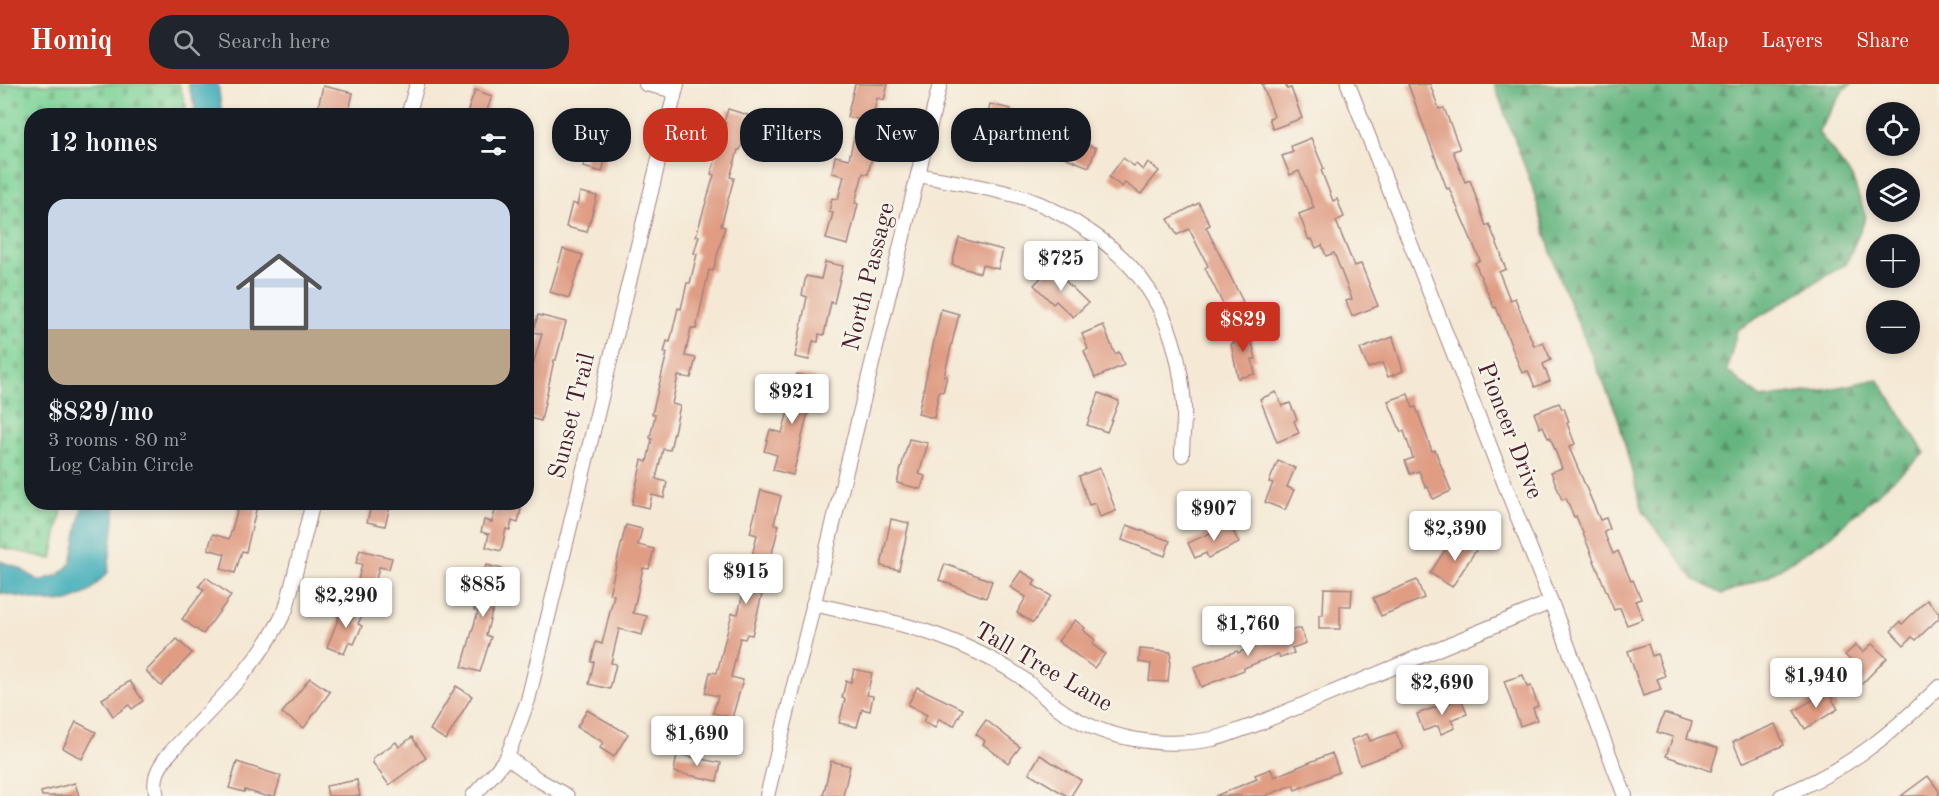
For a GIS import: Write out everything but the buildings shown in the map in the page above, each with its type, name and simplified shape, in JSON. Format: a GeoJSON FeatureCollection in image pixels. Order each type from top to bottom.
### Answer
{"type":"FeatureCollection","features":[{"type":"Feature","properties":{"kind":"street"},"geometry":{"type":"LineString","coordinates":[[410,108],[417,84]]}},
{"type":"Feature","properties":{"kind":"street"},"geometry":{"type":"LineString","coordinates":[[646,84],[676,87]]}},
{"type":"Feature","properties":{"kind":"street","name":"North Passage"},"geometry":{"type":"LineString","coordinates":[[767,796],[940,84]]}},
{"type":"Feature","properties":{"kind":"street","name":"Pioneer Drive"},"geometry":{"type":"LineString","coordinates":[[1348,84],[1625,796]]}},
{"type":"Feature","properties":{"kind":"street","name":"Sunset Trail"},"geometry":{"type":"LineString","coordinates":[[473,796],[507,757],[528,700],[676,87]]}},
{"type":"Feature","properties":{"kind":"street"},"geometry":{"type":"LineString","coordinates":[[918,175],[1025,198],[1052,209],[1097,236],[1120,255],[1156,300],[1167,323],[1181,376],[1184,407],[1182,455]]}},
{"type":"Feature","properties":{"kind":"street"},"geometry":{"type":"LineString","coordinates":[[157,796],[155,779],[159,767],[270,640],[286,609],[311,510]]}},
{"type":"Feature","properties":{"kind":"street","name":"Tall Tree Lane"},"geometry":{"type":"LineString","coordinates":[[813,604],[919,629],[967,648],[1019,676],[1058,708],[1085,724],[1130,739],[1177,743],[1217,738],[1252,726],[1551,602]]}},
{"type":"Feature","properties":{"kind":"street"},"geometry":{"type":"LineString","coordinates":[[1781,796],[1803,788],[1848,764],[1895,727],[1939,687]]}},
{"type":"Feature","properties":{"kind":"street"},"geometry":{"type":"LineString","coordinates":[[507,757],[537,779],[567,796]]}},
{"type":"Feature","properties":{"kind":"green space"},"geometry":{"type":"Polygon","coordinates":[[[0,84],[179,84],[186,108],[24,108],[24,510],[62,510],[52,559],[0,547],[0,84]]]}},
{"type":"Feature","properties":{"kind":"green space"},"geometry":{"type":"Polygon","coordinates":[[[1494,84],[1852,84],[1844,89],[1818,132],[1852,177],[1866,217],[1846,264],[1737,330],[1727,371],[1761,398],[1830,389],[1878,379],[1925,453],[1831,536],[1768,576],[1722,594],[1694,579],[1642,511],[1618,417],[1558,276],[1532,186],[1494,84]]]}},
{"type":"Feature","properties":{"kind":"water"},"geometry":{"type":"Polygon","coordinates":[[[188,84],[218,84],[221,108],[195,107],[188,84]]]}},
{"type":"Feature","properties":{"kind":"water"},"geometry":{"type":"Polygon","coordinates":[[[82,510],[115,510],[108,572],[89,592],[69,601],[50,602],[0,593],[0,561],[19,568],[39,581],[59,575],[71,563],[82,510]]]}}]}
